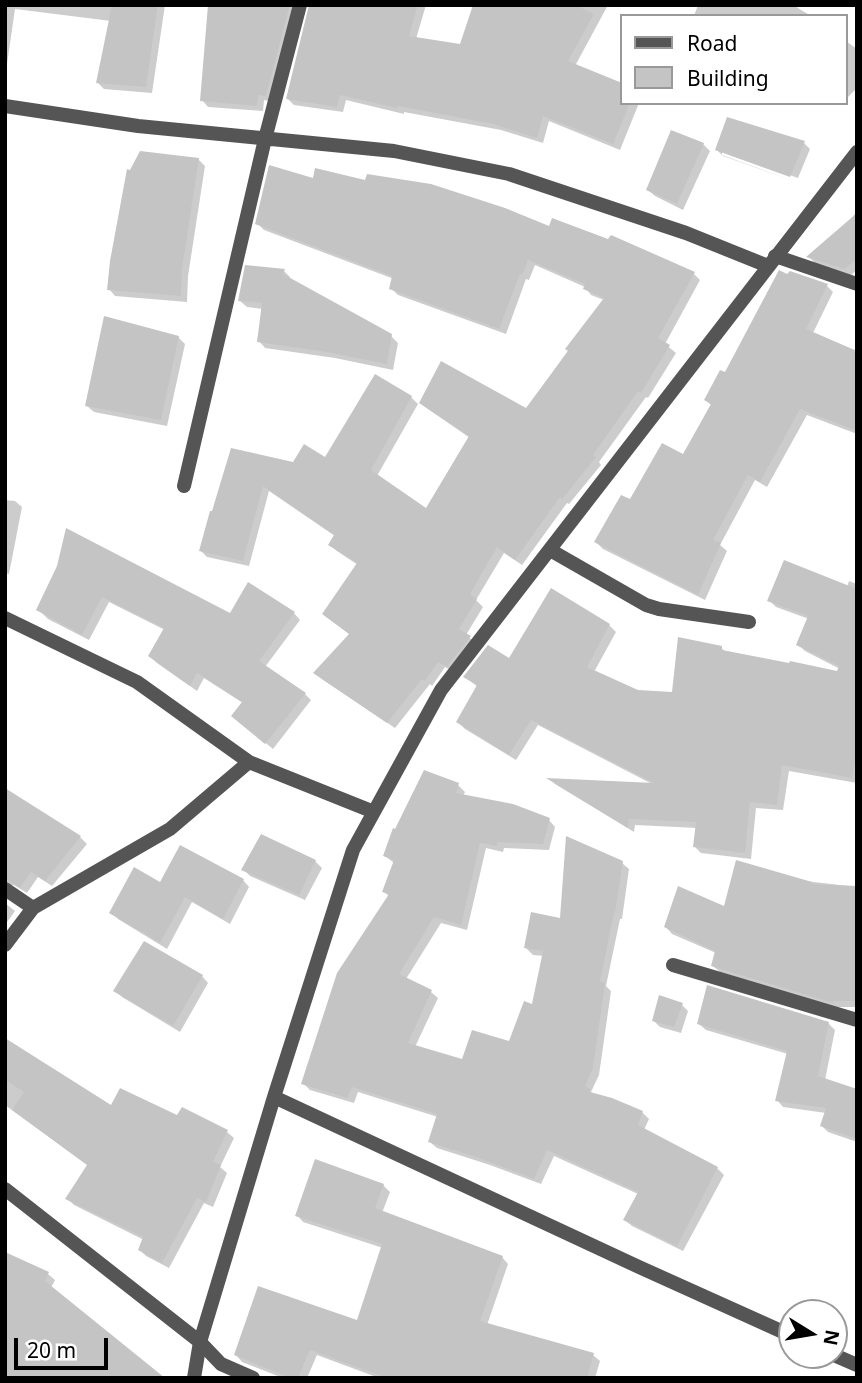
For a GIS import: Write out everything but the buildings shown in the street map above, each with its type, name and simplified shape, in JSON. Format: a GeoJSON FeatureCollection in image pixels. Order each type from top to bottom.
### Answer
{"type":"FeatureCollection","features":[{"type":"Feature","properties":{"kind":"street"},"geometry":{"type":"LineString","coordinates":[[184,486],[265,139],[300,5]]}},
{"type":"Feature","properties":{"kind":"street"},"geometry":{"type":"LineString","coordinates":[[5,106],[138,126],[394,152],[509,174],[772,261],[857,284]]}},
{"type":"Feature","properties":{"kind":"street"},"geometry":{"type":"LineString","coordinates":[[194,1378],[200,1342],[353,850],[442,690],[857,152]]}},
{"type":"Feature","properties":{"kind":"street"},"geometry":{"type":"LineString","coordinates":[[550,550],[646,605],[749,622]]}},
{"type":"Feature","properties":{"kind":"street"},"geometry":{"type":"LineString","coordinates":[[5,618],[137,682],[249,762],[374,812]]}},
{"type":"Feature","properties":{"kind":"street"},"geometry":{"type":"LineString","coordinates":[[5,945],[33,908],[170,829],[249,762]]}},
{"type":"Feature","properties":{"kind":"street"},"geometry":{"type":"LineString","coordinates":[[5,889],[33,908]]}},
{"type":"Feature","properties":{"kind":"street"},"geometry":{"type":"LineString","coordinates":[[673,965],[857,1020]]}},
{"type":"Feature","properties":{"kind":"street"},"geometry":{"type":"LineString","coordinates":[[274,1097],[778,1330]]}},
{"type":"Feature","properties":{"kind":"street"},"geometry":{"type":"LineString","coordinates":[[5,1189],[200,1342],[221,1364],[253,1378]]}}]}
